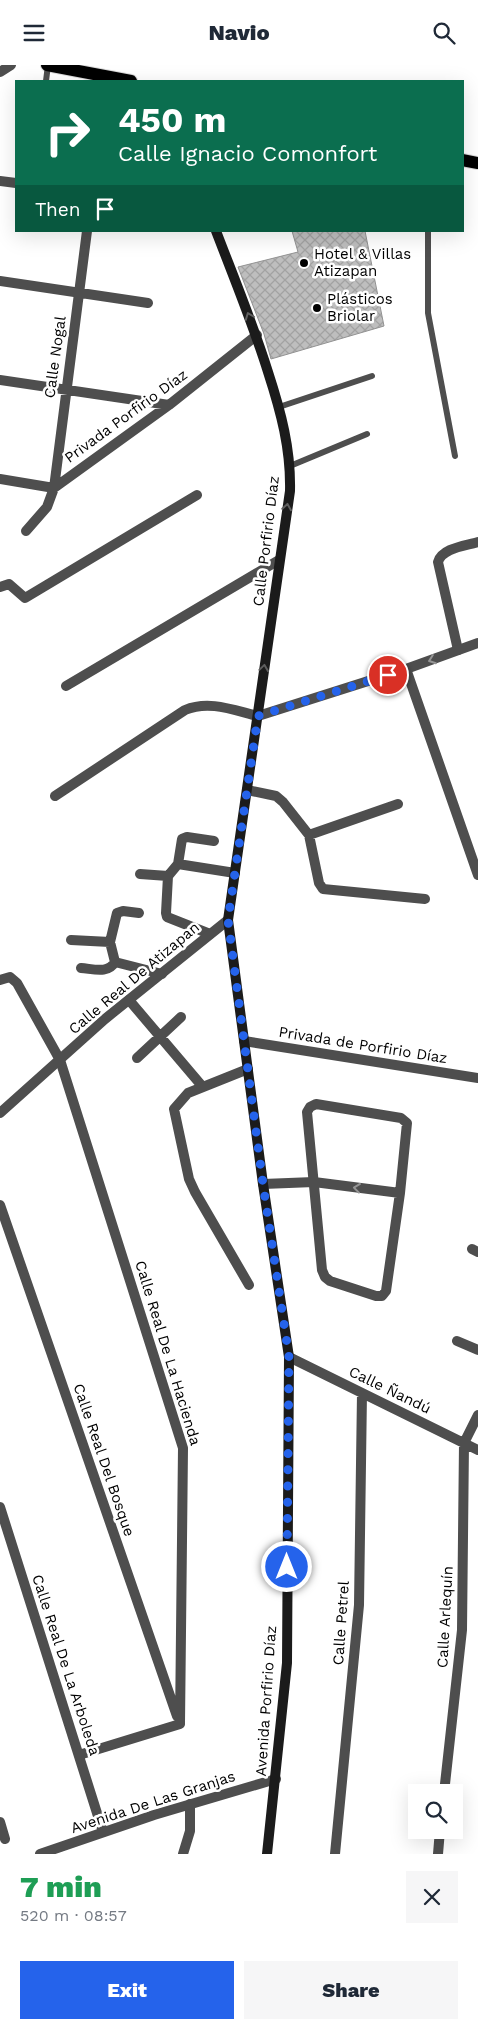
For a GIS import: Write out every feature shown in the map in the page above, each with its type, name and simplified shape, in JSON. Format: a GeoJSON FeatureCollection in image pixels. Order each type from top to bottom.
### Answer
{"type":"FeatureCollection","features":[{"type":"Feature","properties":{"kind":"main road"},"geometry":{"type":"LineString","coordinates":[[48,65],[108,79]]}},
{"type":"Feature","properties":{"kind":"main road"},"geometry":{"type":"LineString","coordinates":[[464,160],[478,163]]}},
{"type":"Feature","properties":{"kind":"main road","name":"Calle Porfirio Díaz"},"geometry":{"type":"LineString","coordinates":[[216,232],[256,335],[279,407],[286,436],[290,466],[290,491],[258,716]]}},
{"type":"Feature","properties":{"kind":"main road","name":"Avenida Porfirio Díaz"},"geometry":{"type":"LineString","coordinates":[[258,716],[228,920],[263,1184],[289,1357],[287,1663],[267,1854]]}},
{"type":"Feature","properties":{"kind":"street"},"geometry":{"type":"LineString","coordinates":[[0,72],[12,65]]}},
{"type":"Feature","properties":{"kind":"street"},"geometry":{"type":"LineString","coordinates":[[0,181],[15,183]]}},
{"type":"Feature","properties":{"kind":"street","name":"Calle Nogal"},"geometry":{"type":"LineString","coordinates":[[54,488],[87,232]]}},
{"type":"Feature","properties":{"kind":"street"},"geometry":{"type":"LineString","coordinates":[[0,281],[148,303]]}},
{"type":"Feature","properties":{"kind":"street","name":"Privada Porfirio Díaz"},"geometry":{"type":"LineString","coordinates":[[26,531],[46,507],[54,488],[169,405],[256,335]]}},
{"type":"Feature","properties":{"kind":"street"},"geometry":{"type":"LineString","coordinates":[[0,380],[169,405]]}},
{"type":"Feature","properties":{"kind":"street"},"geometry":{"type":"LineString","coordinates":[[0,479],[54,488]]}},
{"type":"Feature","properties":{"kind":"street"},"geometry":{"type":"LineString","coordinates":[[0,587],[9,584],[25,598],[197,495]]}},
{"type":"Feature","properties":{"kind":"street"},"geometry":{"type":"LineString","coordinates":[[458,650],[438,562],[440,556],[445,552],[478,542]]}},
{"type":"Feature","properties":{"kind":"street"},"geometry":{"type":"LineString","coordinates":[[66,685],[279,560]]}},
{"type":"Feature","properties":{"kind":"street"},"geometry":{"type":"LineString","coordinates":[[56,796],[190,707],[207,704],[258,716],[406,669],[478,643]]}},
{"type":"Feature","properties":{"kind":"street"},"geometry":{"type":"LineString","coordinates":[[406,669],[476,862],[478,875]]}},
{"type":"Feature","properties":{"kind":"street"},"geometry":{"type":"LineString","coordinates":[[247,790],[276,796],[309,835],[318,883],[323,889],[425,899]]}},
{"type":"Feature","properties":{"kind":"street"},"geometry":{"type":"LineString","coordinates":[[309,835],[398,804]]}},
{"type":"Feature","properties":{"kind":"street"},"geometry":{"type":"LineString","coordinates":[[210,935],[167,917],[166,913],[168,876],[178,865],[182,839],[187,837],[214,841]]}},
{"type":"Feature","properties":{"kind":"street"},"geometry":{"type":"LineString","coordinates":[[178,865],[235,873]]}},
{"type":"Feature","properties":{"kind":"street"},"geometry":{"type":"LineString","coordinates":[[140,874],[168,876]]}},
{"type":"Feature","properties":{"kind":"street"},"geometry":{"type":"LineString","coordinates":[[115,962],[110,942],[117,913],[123,911],[139,913]]}},
{"type":"Feature","properties":{"kind":"street","name":"Calle Real De Atizapan"},"geometry":{"type":"LineString","coordinates":[[0,1113],[129,1000],[228,920]]}},
{"type":"Feature","properties":{"kind":"street"},"geometry":{"type":"LineString","coordinates":[[71,940],[110,942]]}},
{"type":"Feature","properties":{"kind":"street"},"geometry":{"type":"LineString","coordinates":[[115,962],[162,974]]}},
{"type":"Feature","properties":{"kind":"street"},"geometry":{"type":"LineString","coordinates":[[81,968],[107,970],[115,962]]}},
{"type":"Feature","properties":{"kind":"street","name":"Calle Real De La Hacienda"},"geometry":{"type":"LineString","coordinates":[[0,980],[10,977],[16,983],[60,1061],[183,1448],[180,1724]]}},
{"type":"Feature","properties":{"kind":"street"},"geometry":{"type":"LineString","coordinates":[[129,1000],[161,1035],[202,1086]]}},
{"type":"Feature","properties":{"kind":"street"},"geometry":{"type":"LineString","coordinates":[[137,1057],[181,1017]]}},
{"type":"Feature","properties":{"kind":"street","name":"Privada de Porfirio Díaz"},"geometry":{"type":"LineString","coordinates":[[244,1041],[478,1078]]}},
{"type":"Feature","properties":{"kind":"street"},"geometry":{"type":"LineString","coordinates":[[248,1069],[188,1093],[174,1109],[187,1170],[194,1192],[248,1285]]}},
{"type":"Feature","properties":{"kind":"street"},"geometry":{"type":"LineString","coordinates":[[316,1104],[401,1118],[406,1123],[400,1193],[386,1291],[382,1296],[376,1297],[330,1281],[325,1277],[322,1270],[314,1182],[307,1112],[310,1107],[316,1104]]}},
{"type":"Feature","properties":{"kind":"street"},"geometry":{"type":"LineString","coordinates":[[263,1184],[314,1182],[400,1193]]}},
{"type":"Feature","properties":{"kind":"street","name":"Calle Real Del Bosque"},"geometry":{"type":"LineString","coordinates":[[0,1205],[180,1724]]}},
{"type":"Feature","properties":{"kind":"street"},"geometry":{"type":"LineString","coordinates":[[457,1341],[478,1350]]}},
{"type":"Feature","properties":{"kind":"street","name":"Calle Ñandú"},"geometry":{"type":"LineString","coordinates":[[289,1357],[478,1450]]}},
{"type":"Feature","properties":{"kind":"street","name":"Calle Petrel"},"geometry":{"type":"LineString","coordinates":[[335,1854],[359,1605],[362,1393]]}},
{"type":"Feature","properties":{"kind":"street"},"geometry":{"type":"LineString","coordinates":[[464,1443],[478,1415]]}},
{"type":"Feature","properties":{"kind":"street","name":"Calle Arlequín"},"geometry":{"type":"LineString","coordinates":[[445,1784],[462,1630],[464,1443]]}},
{"type":"Feature","properties":{"kind":"street","name":"Calle Real De La Arboleda"},"geometry":{"type":"LineString","coordinates":[[0,1507],[103,1832]]}},
{"type":"Feature","properties":{"kind":"street"},"geometry":{"type":"LineString","coordinates":[[80,1755],[180,1724]]}},
{"type":"Feature","properties":{"kind":"street","name":"Avenida De Las Granjas"},"geometry":{"type":"LineString","coordinates":[[40,1854],[190,1804],[276,1779]]}},
{"type":"Feature","properties":{"kind":"street"},"geometry":{"type":"LineString","coordinates":[[183,1854],[190,1831],[190,1804]]}},
{"type":"Feature","properties":{"kind":"street"},"geometry":{"type":"LineString","coordinates":[[0,1822],[5,1839]]}},
{"type":"Feature","properties":{"kind":"street"},"geometry":{"type":"LineString","coordinates":[[438,1854],[439,1839]]}},
{"type":"Feature","properties":{"kind":"lane"},"geometry":{"type":"LineString","coordinates":[[46,80],[48,65]]}},
{"type":"Feature","properties":{"kind":"lane"},"geometry":{"type":"LineString","coordinates":[[428,232],[428,313],[455,455]]}},
{"type":"Feature","properties":{"kind":"lane"},"geometry":{"type":"LineString","coordinates":[[279,407],[372,376]]}},
{"type":"Feature","properties":{"kind":"lane"},"geometry":{"type":"LineString","coordinates":[[290,466],[367,434]]}},
{"type":"Feature","properties":{"kind":"building","name":"Plásticos Briolar"},"geometry":{"type":"Polygon","coordinates":[[[292,232],[365,232],[384,326],[271,359],[264,334],[238,267],[298,252],[292,232]]]}},
{"type":"Feature","properties":{"kind":"place","name":"Hotel & Villas Atizapan"},"geometry":{"type":"Point","coordinates":[304,263]}},
{"type":"Feature","properties":{"kind":"place","name":"Plásticos Briolar"},"geometry":{"type":"Point","coordinates":[317,308]}},
{"type":"Feature","properties":{"kind":"route"},"geometry":{"type":"LineString","coordinates":[[287,1567],[289,1357],[263,1184],[228,920],[258,716],[388,675]]}}]}
